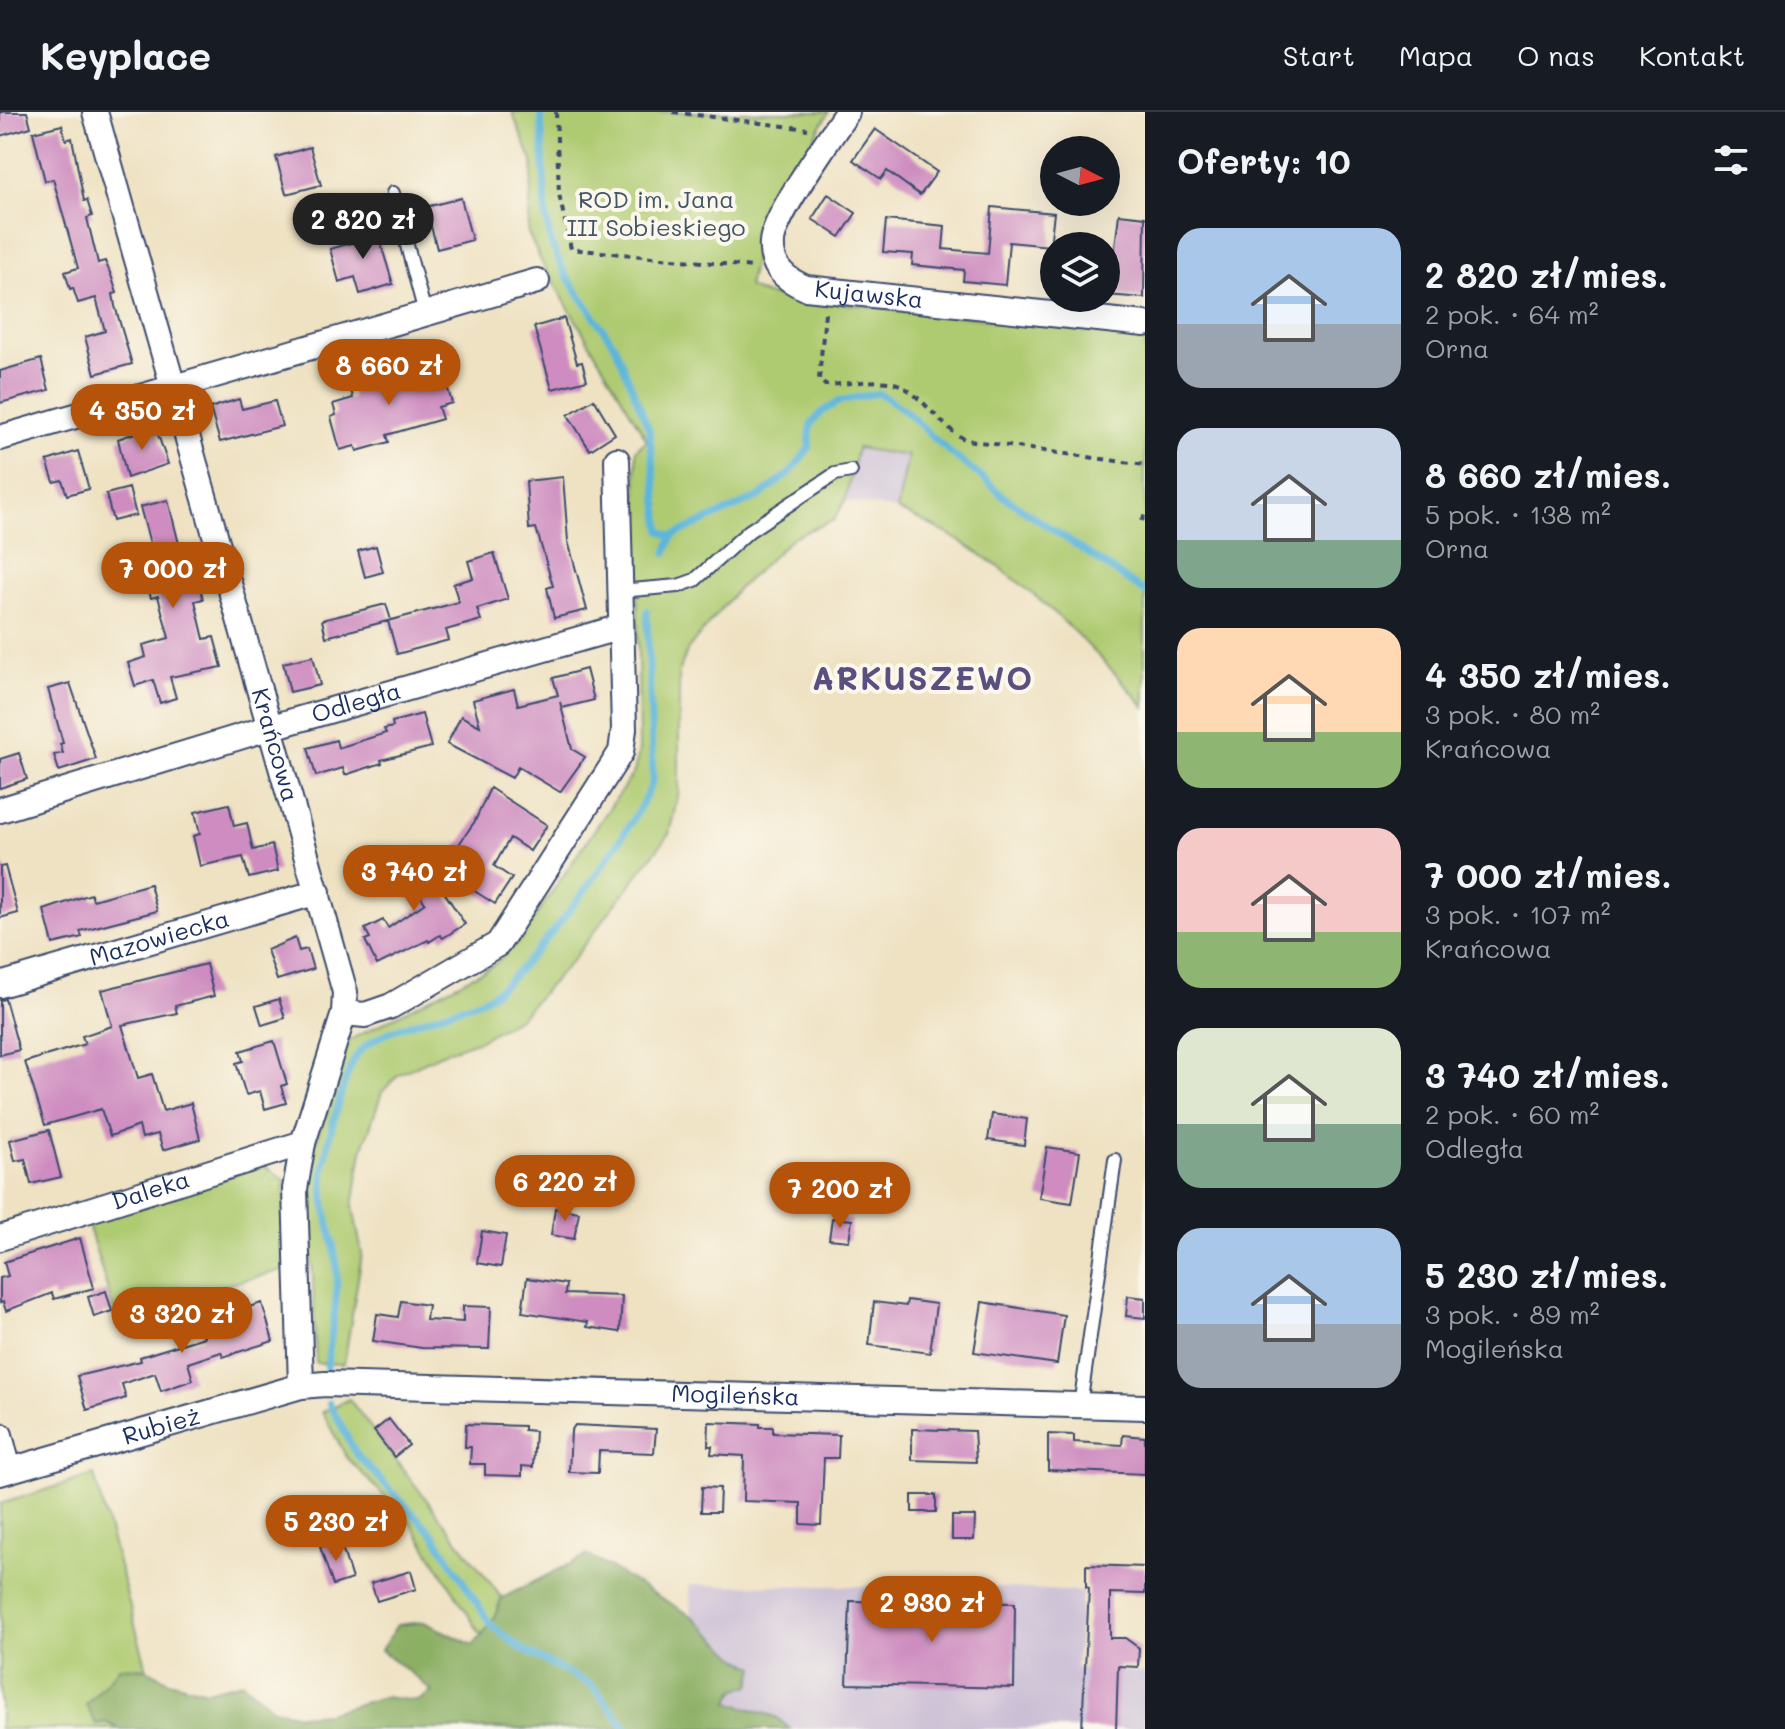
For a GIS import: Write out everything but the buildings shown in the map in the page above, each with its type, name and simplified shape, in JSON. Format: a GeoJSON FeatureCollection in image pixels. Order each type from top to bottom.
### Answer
{"type":"FeatureCollection","features":[{"type":"Feature","properties":{"kind":"street","name":"Krańcowa"},"geometry":{"type":"LineString","coordinates":[[95,112],[345,992],[344,1013],[303,1143],[295,1189],[313,1385]]}},
{"type":"Feature","properties":{"kind":"street"},"geometry":{"type":"LineString","coordinates":[[775,265],[772,242],[780,220],[841,122]]}},
{"type":"Feature","properties":{"kind":"street","name":"Kujawska"},"geometry":{"type":"LineString","coordinates":[[775,265],[788,280],[827,290],[1145,324]]}},
{"type":"Feature","properties":{"kind":"street"},"geometry":{"type":"LineString","coordinates":[[0,438],[171,385],[537,281]]}},
{"type":"Feature","properties":{"kind":"street"},"geometry":{"type":"LineString","coordinates":[[344,1013],[365,1015],[391,1006],[498,944],[621,752],[624,729],[617,460]]}},
{"type":"Feature","properties":{"kind":"street","name":"Odległa"},"geometry":{"type":"LineString","coordinates":[[0,810],[272,727],[621,627]]}},
{"type":"Feature","properties":{"kind":"street","name":"Mazowiecka"},"geometry":{"type":"LineString","coordinates":[[0,985],[318,892]]}},
{"type":"Feature","properties":{"kind":"street","name":"Daleka"},"geometry":{"type":"LineString","coordinates":[[0,1238],[303,1143]]}},
{"type":"Feature","properties":{"kind":"street","name":"Mogileńska"},"geometry":{"type":"LineString","coordinates":[[313,1385],[1145,1407]]}},
{"type":"Feature","properties":{"kind":"street","name":"Rubież"},"geometry":{"type":"LineString","coordinates":[[5,1471],[313,1385]]}},
{"type":"Feature","properties":{"kind":"street"},"geometry":{"type":"LineString","coordinates":[[0,1435],[5,1471]]}},
{"type":"Feature","properties":{"kind":"lane"},"geometry":{"type":"LineString","coordinates":[[393,193],[425,313]]}},
{"type":"Feature","properties":{"kind":"lane"},"geometry":{"type":"LineString","coordinates":[[620,591],[678,586],[695,580],[749,531],[835,474],[851,471]]}},
{"type":"Feature","properties":{"kind":"lane"},"geometry":{"type":"LineString","coordinates":[[1080,1406],[1115,1160]]}},
{"type":"Feature","properties":{"kind":"path"},"geometry":{"type":"LineString","coordinates":[[556,112],[559,194],[571,249],[751,267],[775,265]]}},
{"type":"Feature","properties":{"kind":"path"},"geometry":{"type":"LineString","coordinates":[[673,112],[841,122]]}},
{"type":"Feature","properties":{"kind":"path"},"geometry":{"type":"LineString","coordinates":[[827,290],[819,379],[825,385],[874,383],[902,386],[954,434],[966,440],[1145,465]]}},
{"type":"Feature","properties":{"kind":"path"},"geometry":{"type":"LineString","coordinates":[[1142,521],[1145,514]]}},
{"type":"Feature","properties":{"kind":"shaded area"},"geometry":{"type":"Polygon","coordinates":[[[857,448],[909,455],[897,510],[845,501],[857,448]]]}},
{"type":"Feature","properties":{"kind":"shaded area"},"geometry":{"type":"Polygon","coordinates":[[[689,1585],[987,1587],[1082,1592],[1076,1667],[1145,1673],[1145,1729],[790,1729],[776,1717],[729,1702],[740,1660],[692,1616],[689,1585]]]}},
{"type":"Feature","properties":{"kind":"green space","name":"ROD im. Jana III Sobieskiego"},"geometry":{"type":"Polygon","coordinates":[[[512,112],[829,112],[795,170],[764,212],[748,287],[766,295],[1145,336],[1145,707],[1062,620],[1001,568],[933,526],[897,510],[908,456],[857,448],[845,501],[834,520],[793,537],[737,590],[688,649],[679,671],[679,792],[669,834],[571,962],[520,1017],[480,1040],[399,1074],[382,1092],[362,1151],[353,1206],[362,1254],[344,1364],[316,1363],[309,1166],[346,1042],[494,965],[517,943],[634,772],[639,751],[636,450],[647,440],[542,263],[528,233],[533,164],[512,112]]]}},
{"type":"Feature","properties":{"kind":"green space"},"geometry":{"type":"Polygon","coordinates":[[[263,1165],[285,1180],[283,1270],[115,1314],[87,1221],[263,1165]]]}},
{"type":"Feature","properties":{"kind":"green space"},"geometry":{"type":"Polygon","coordinates":[[[349,1399],[502,1598],[491,1625],[481,1635],[411,1523],[347,1458],[322,1412],[349,1399]]]}},
{"type":"Feature","properties":{"kind":"green space"},"geometry":{"type":"Polygon","coordinates":[[[94,1475],[147,1669],[119,1667],[105,1722],[120,1729],[0,1729],[0,1504],[94,1475]]]}},
{"type":"Feature","properties":{"kind":"green space"},"geometry":{"type":"Polygon","coordinates":[[[588,1555],[692,1616],[740,1660],[755,1667],[751,1685],[735,1690],[729,1702],[776,1717],[790,1729],[121,1729],[105,1722],[96,1724],[86,1705],[120,1667],[147,1669],[169,1681],[206,1691],[242,1682],[273,1709],[299,1715],[327,1713],[384,1697],[417,1701],[432,1692],[381,1650],[397,1625],[424,1622],[473,1645],[491,1624],[502,1598],[588,1555]]]}},
{"type":"Feature","properties":{"kind":"waterway"},"geometry":{"type":"LineString","coordinates":[[541,112],[546,215],[551,243],[565,274],[615,346],[649,429],[661,531],[672,536]]}},
{"type":"Feature","properties":{"kind":"waterway"},"geometry":{"type":"LineString","coordinates":[[666,553],[672,536],[760,496],[791,472],[809,448],[811,424],[822,412],[840,401],[878,393],[907,412],[1000,494],[1145,592]]}},
{"type":"Feature","properties":{"kind":"waterway"},"geometry":{"type":"LineString","coordinates":[[327,1370],[337,1274],[323,1184],[334,1118],[351,1066],[367,1045],[382,1036],[489,996],[506,982],[529,959],[581,895],[628,828],[653,779],[647,611]]}},
{"type":"Feature","properties":{"kind":"waterway"},"geometry":{"type":"LineString","coordinates":[[329,1403],[357,1455],[434,1535],[491,1625],[523,1650],[593,1686],[627,1729]]}},
{"type":"Feature","properties":{"kind":"district","name":"ARKUSZEWO"},"geometry":{"type":"Point","coordinates":[923,679]}}]}
